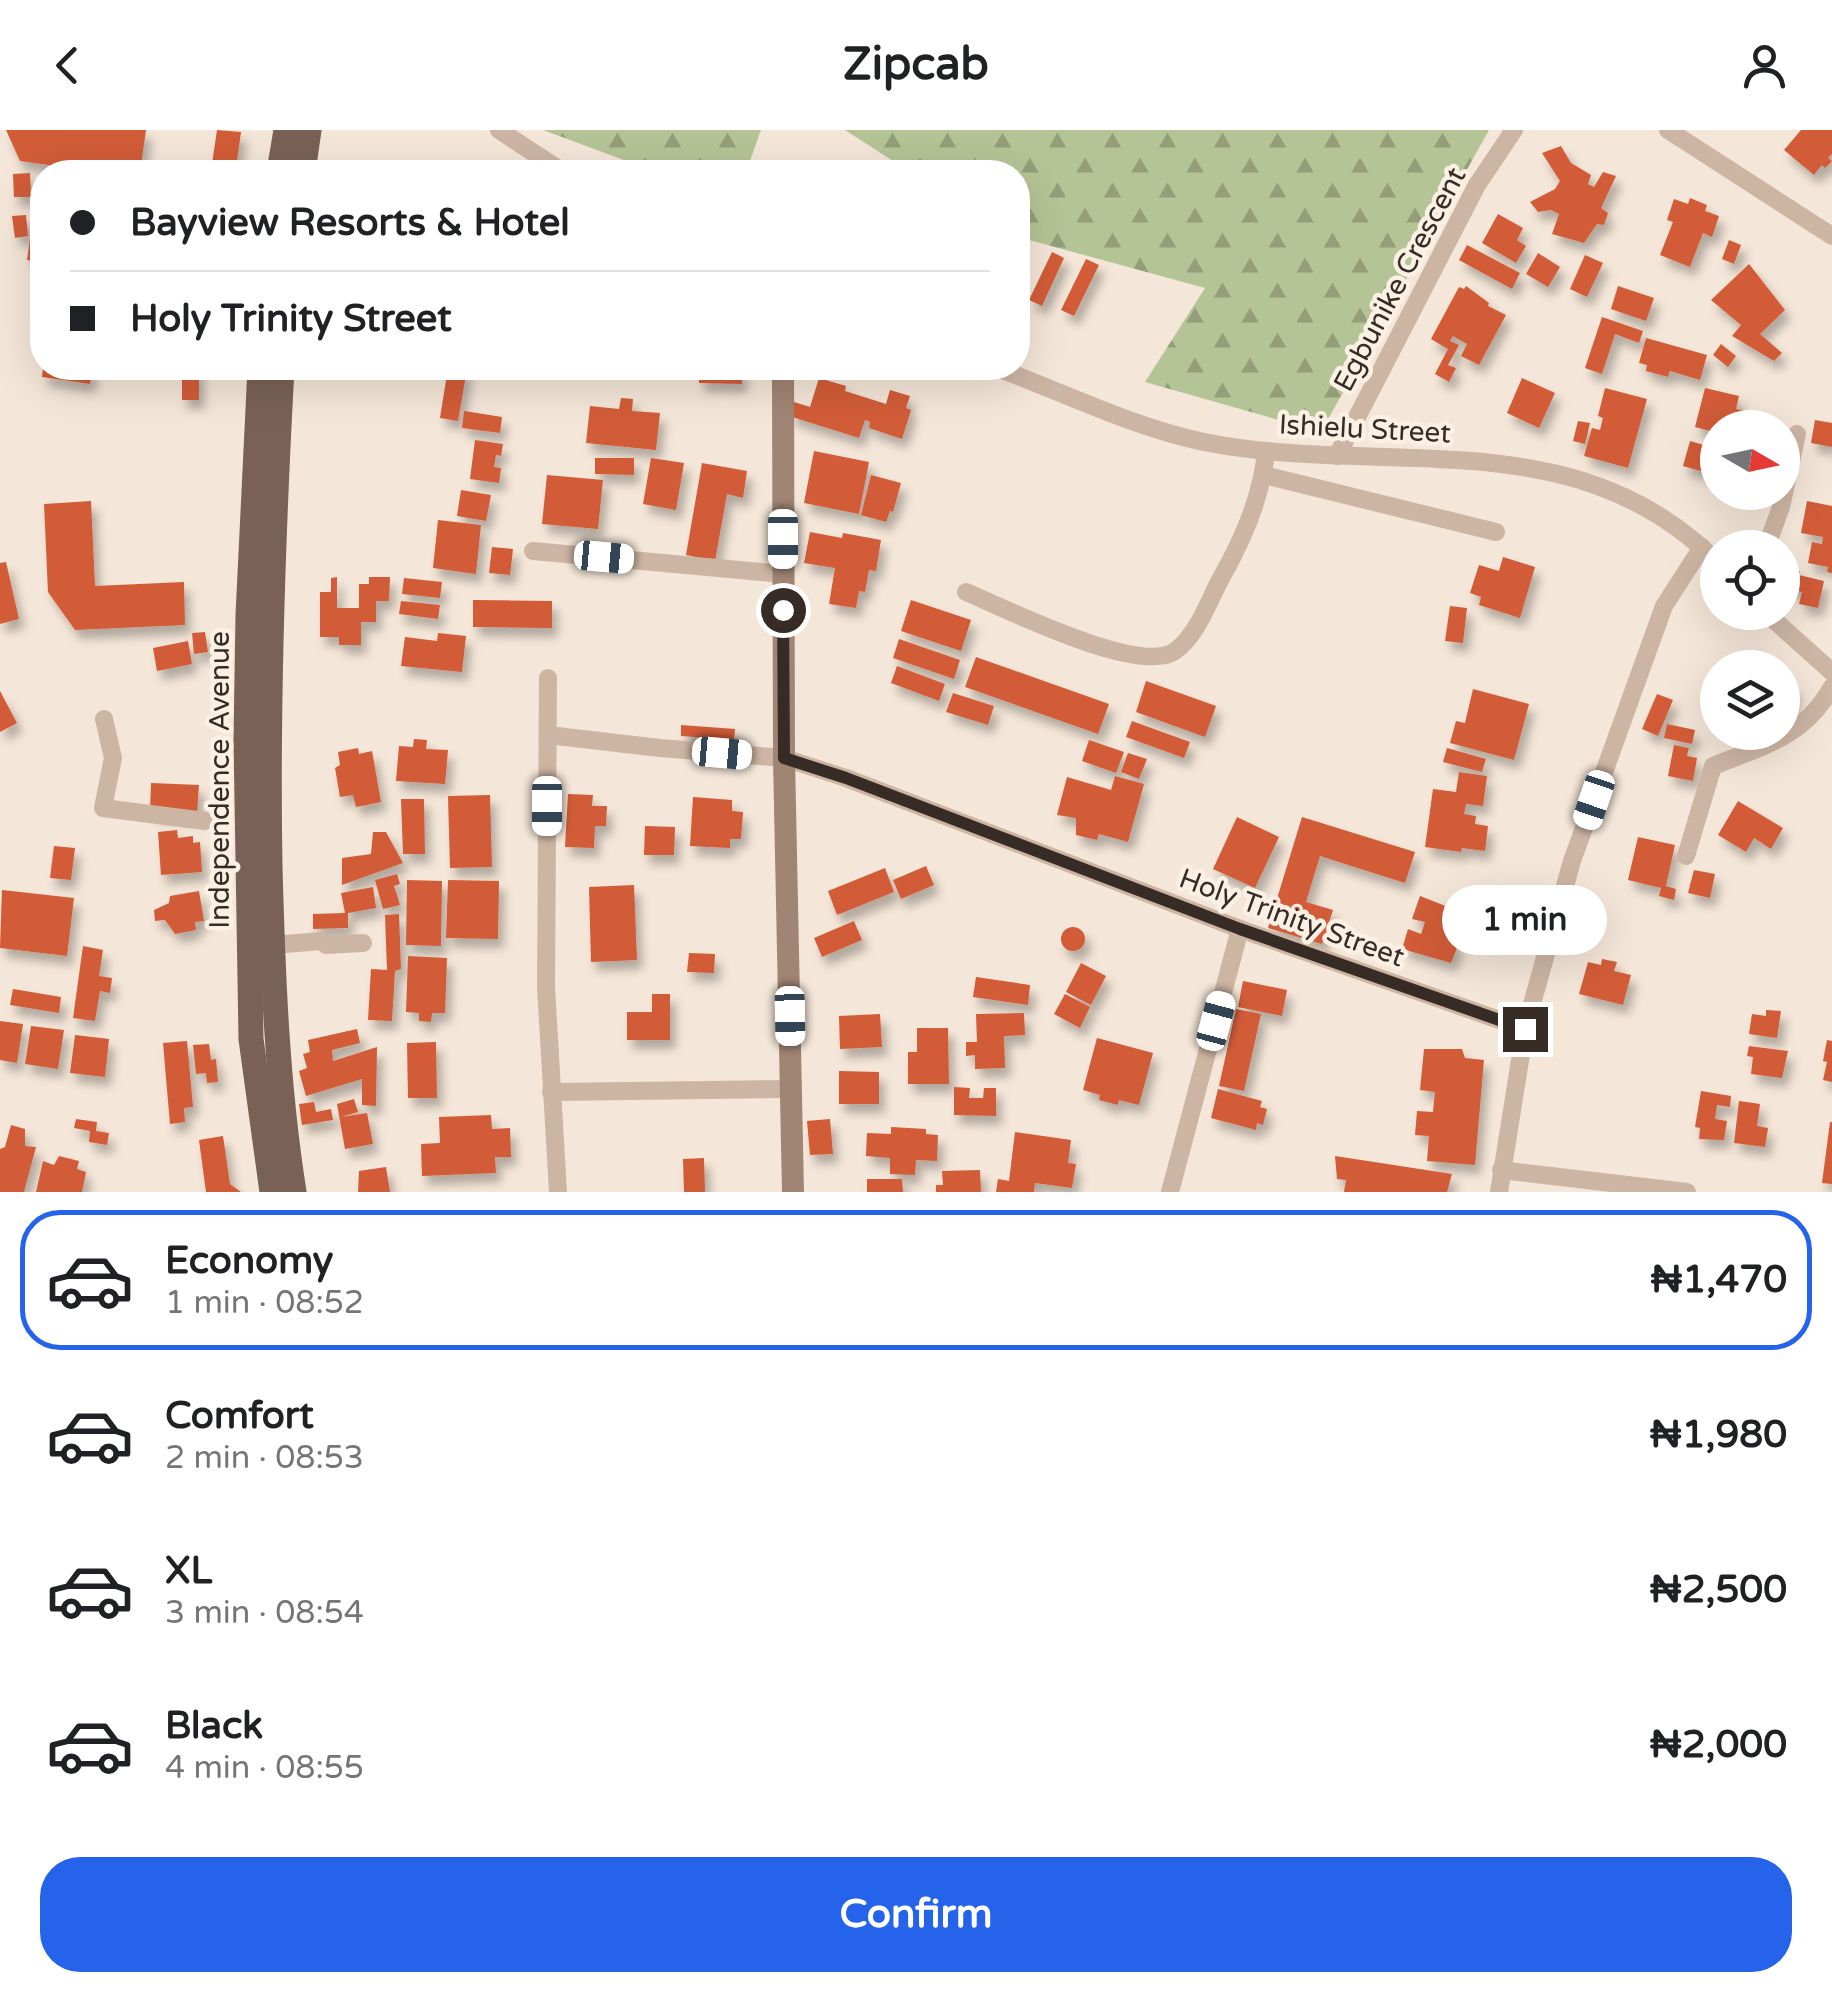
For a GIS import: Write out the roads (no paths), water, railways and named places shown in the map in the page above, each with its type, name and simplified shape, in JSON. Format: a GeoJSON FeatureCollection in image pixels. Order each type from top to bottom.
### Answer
{"type":"FeatureCollection","features":[{"type":"Feature","properties":{"kind":"main road"},"geometry":{"type":"LineString","coordinates":[[281,160],[286,130]]}},
{"type":"Feature","properties":{"kind":"main road"},"geometry":{"type":"LineString","coordinates":[[304,160],[309,130]]}},
{"type":"Feature","properties":{"kind":"main road","name":"Independence Avenue"},"geometry":{"type":"LineString","coordinates":[[259,380],[248,614],[272,945],[263,1039],[294,1192]]}},
{"type":"Feature","properties":{"kind":"main road","name":"Independence Avenue"},"geometry":{"type":"LineString","coordinates":[[272,1192],[263,1039],[257,741],[281,380]]}},
{"type":"Feature","properties":{"kind":"street"},"geometry":{"type":"LineString","coordinates":[[499,130],[545,160]]}},
{"type":"Feature","properties":{"kind":"street","name":"Egbunike Crescent"},"geometry":{"type":"LineString","coordinates":[[1337,456],[1477,186],[1514,130]]}},
{"type":"Feature","properties":{"kind":"street"},"geometry":{"type":"LineString","coordinates":[[1668,130],[1832,236]]}},
{"type":"Feature","properties":{"kind":"street"},"geometry":{"type":"LineString","coordinates":[[783,380],[784,758],[793,1192]]}},
{"type":"Feature","properties":{"kind":"street","name":"Ishielu Street"},"geometry":{"type":"LineString","coordinates":[[1028,380],[1170,433],[1266,451],[1460,460],[1576,477],[1634,501],[1700,546]]}},
{"type":"Feature","properties":{"kind":"street"},"geometry":{"type":"LineString","coordinates":[[966,592],[1104,649],[1148,658],[1173,653],[1190,636],[1229,564],[1264,475],[1266,451]]}},
{"type":"Feature","properties":{"kind":"street"},"geometry":{"type":"LineString","coordinates":[[1264,475],[1496,532]]}},
{"type":"Feature","properties":{"kind":"street"},"geometry":{"type":"LineString","coordinates":[[1499,1192],[1525,1029],[1572,862],[1654,630],[1664,606],[1700,550]]}},
{"type":"Feature","properties":{"kind":"street"},"geometry":{"type":"LineString","coordinates":[[533,551],[783,574]]}},
{"type":"Feature","properties":{"kind":"street"},"geometry":{"type":"LineString","coordinates":[[1785,630],[1832,672]]}},
{"type":"Feature","properties":{"kind":"street"},"geometry":{"type":"LineString","coordinates":[[548,678],[546,986],[558,1192]]}},
{"type":"Feature","properties":{"kind":"street"},"geometry":{"type":"LineString","coordinates":[[1686,856],[1713,766],[1796,729],[1819,710],[1832,686]]}},
{"type":"Feature","properties":{"kind":"street"},"geometry":{"type":"LineString","coordinates":[[104,719],[112,758],[103,808],[205,821]]}},
{"type":"Feature","properties":{"kind":"street","name":"Holy Trinity Street"},"geometry":{"type":"LineString","coordinates":[[548,734],[784,758],[1240,929],[1525,1029]]}},
{"type":"Feature","properties":{"kind":"street"},"geometry":{"type":"LineString","coordinates":[[1170,1192],[1240,929]]}},
{"type":"Feature","properties":{"kind":"street"},"geometry":{"type":"LineString","coordinates":[[272,945],[306,941],[322,941],[326,945],[364,943]]}},
{"type":"Feature","properties":{"kind":"street"},"geometry":{"type":"LineString","coordinates":[[552,1092],[792,1089]]}},
{"type":"Feature","properties":{"kind":"street"},"geometry":{"type":"LineString","coordinates":[[1501,1170],[1687,1192]]}}]}
